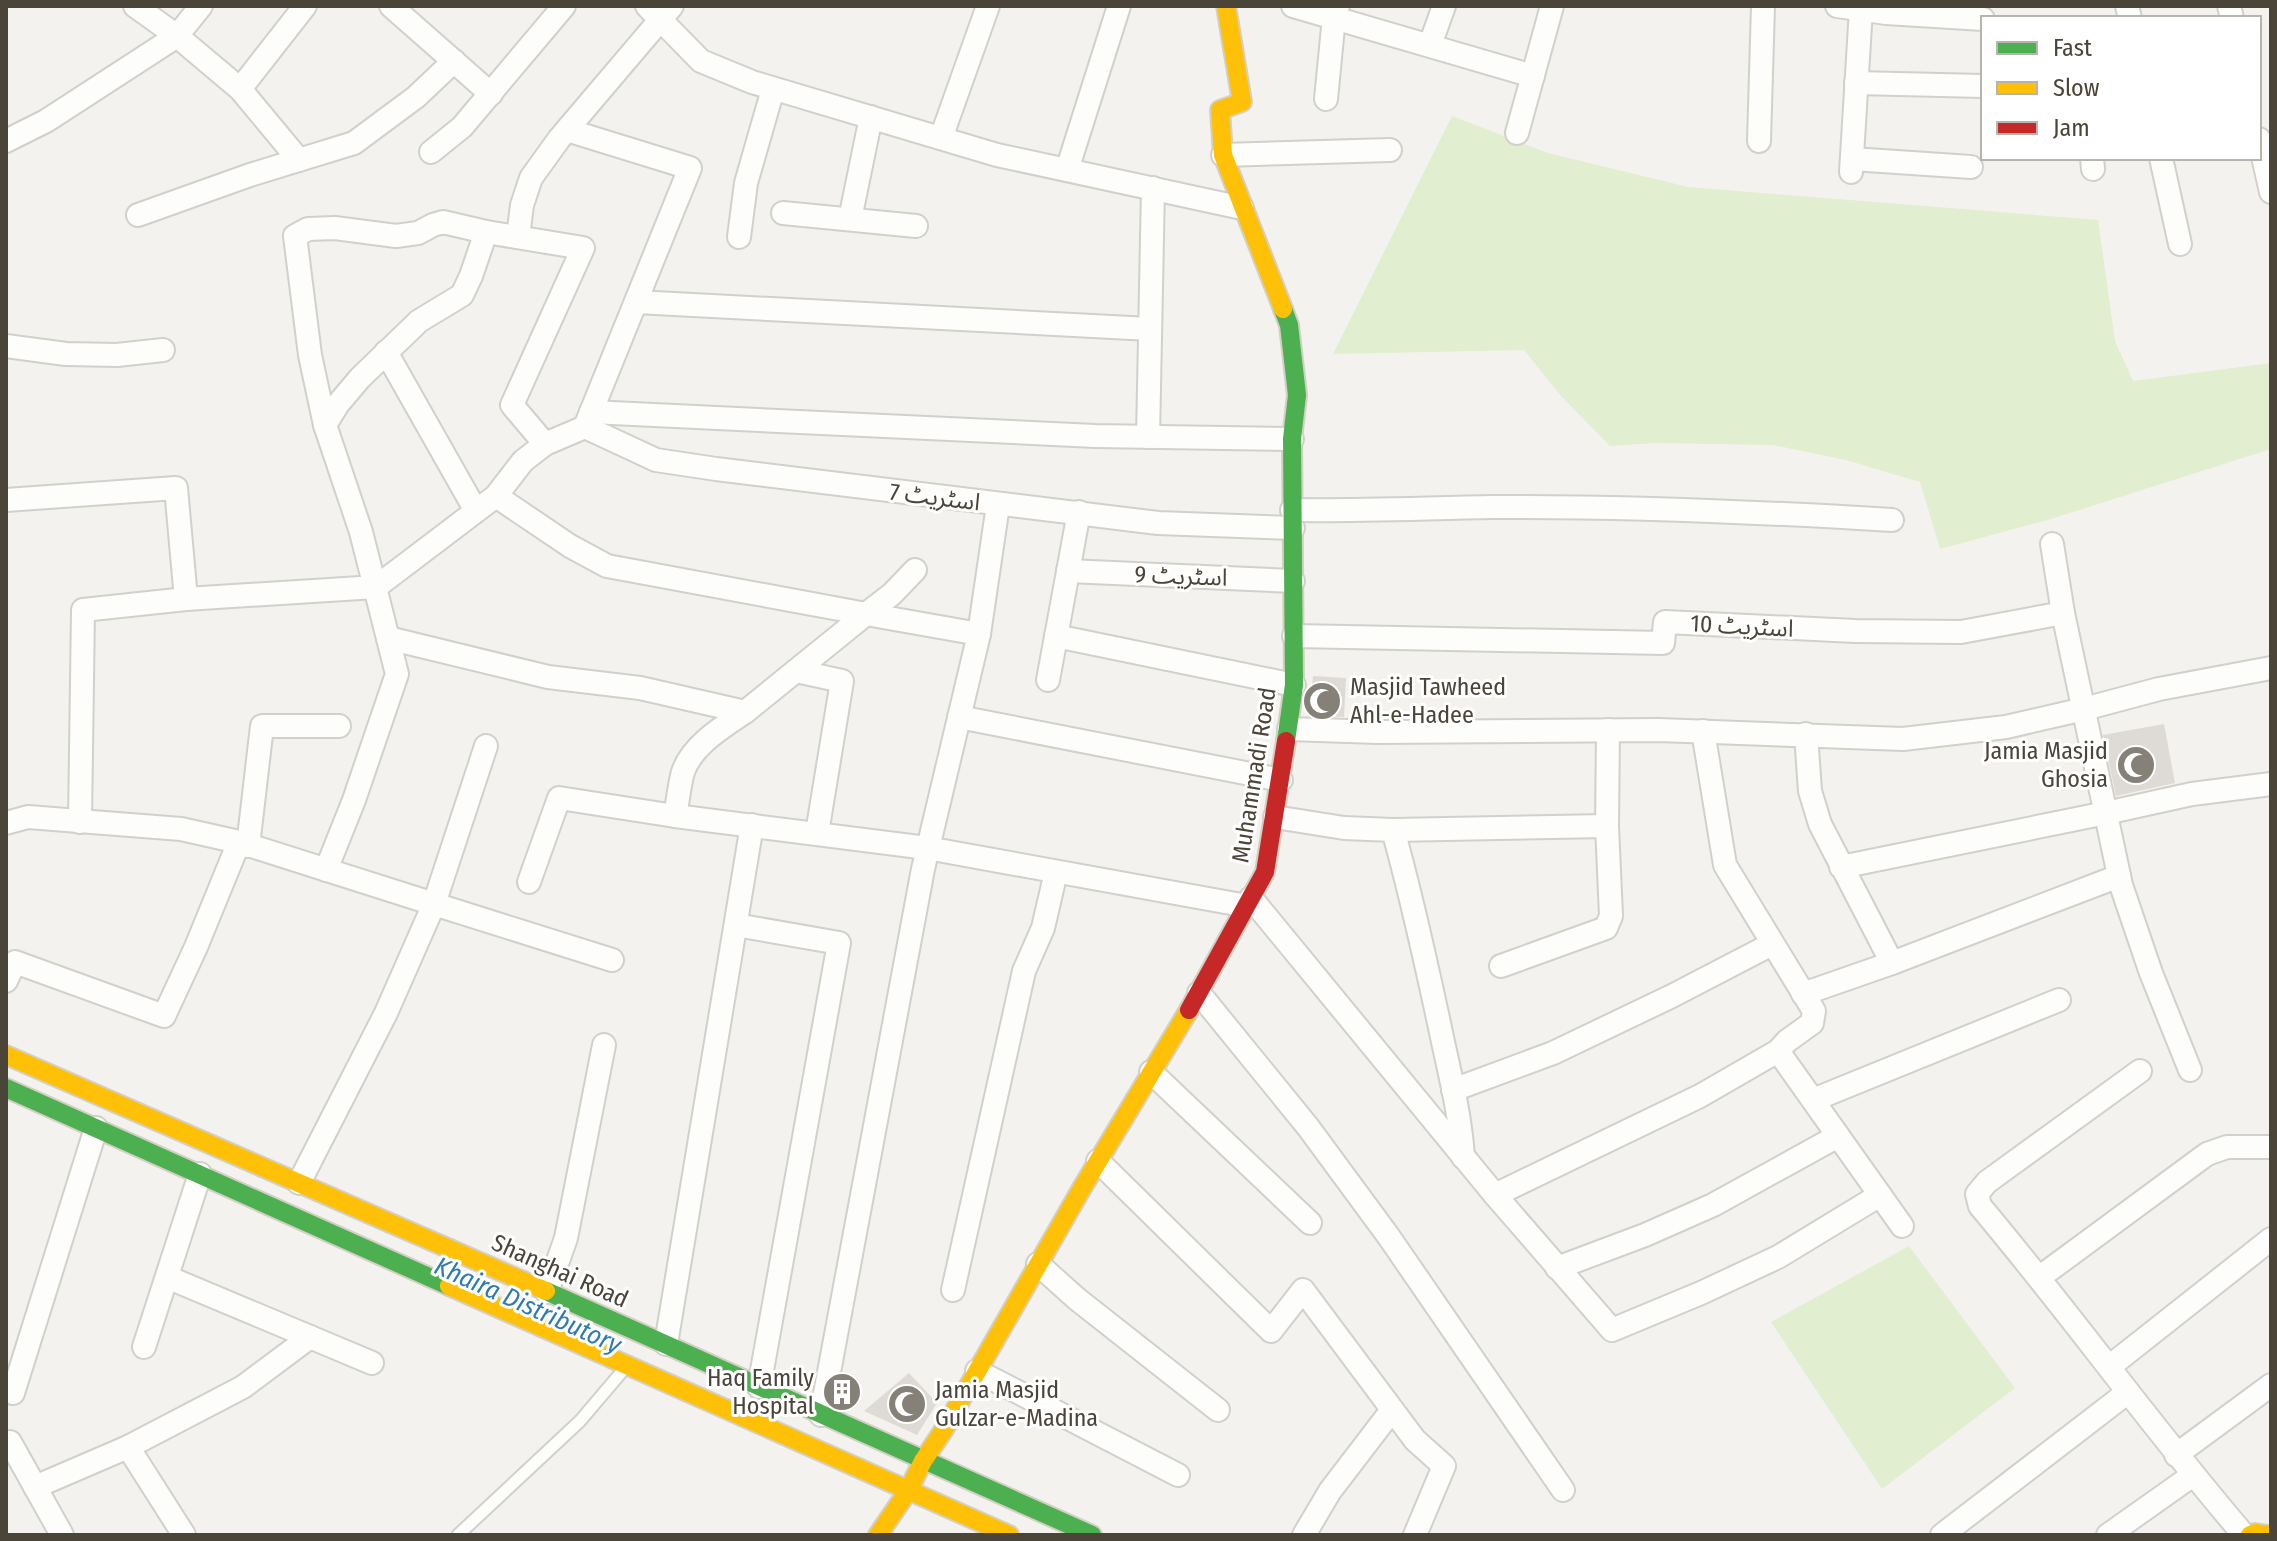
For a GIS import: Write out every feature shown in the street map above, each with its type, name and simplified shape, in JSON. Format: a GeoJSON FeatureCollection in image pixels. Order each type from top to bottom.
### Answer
{"type":"FeatureCollection","features":[{"type":"Feature","properties":{"kind":"main road","name":"Muhammadi Road"},"geometry":{"type":"LineString","coordinates":[[878,1535],[916,1476],[1199,993],[1265,872],[1294,685],[1292,439],[1297,395],[1289,325],[1223,155],[1220,110],[1242,102],[1226,6]]}},
{"type":"Feature","properties":{"kind":"main road","name":"Shanghai Road"},"geometry":{"type":"LineString","coordinates":[[6,1055],[821,1415],[1009,1535]]}},
{"type":"Feature","properties":{"kind":"main road","name":"Shanghai Road"},"geometry":{"type":"LineString","coordinates":[[6,1088],[628,1365],[916,1476],[1092,1535]]}},
{"type":"Feature","properties":{"kind":"main road"},"geometry":{"type":"LineString","coordinates":[[2247,1535],[2268,1535]]}},
{"type":"Feature","properties":{"kind":"street"},"geometry":{"type":"LineString","coordinates":[[135,6],[177,36],[240,89],[299,160]]}},
{"type":"Feature","properties":{"kind":"street"},"geometry":{"type":"LineString","coordinates":[[6,141],[46,121],[177,36],[201,6]]}},
{"type":"Feature","properties":{"kind":"street"},"geometry":{"type":"LineString","coordinates":[[240,89],[305,6]]}},
{"type":"Feature","properties":{"kind":"street"},"geometry":{"type":"LineString","coordinates":[[391,6],[491,94]]}},
{"type":"Feature","properties":{"kind":"street"},"geometry":{"type":"LineString","coordinates":[[431,152],[462,127],[564,6]]}},
{"type":"Feature","properties":{"kind":"street"},"geometry":{"type":"LineString","coordinates":[[941,138],[988,6]]}},
{"type":"Feature","properties":{"kind":"street"},"geometry":{"type":"LineString","coordinates":[[1067,170],[1119,6]]}},
{"type":"Feature","properties":{"kind":"street"},"geometry":{"type":"LineString","coordinates":[[1293,6],[1336,12],[1533,76]]}},
{"type":"Feature","properties":{"kind":"street"},"geometry":{"type":"LineString","coordinates":[[1430,45],[1444,6]]}},
{"type":"Feature","properties":{"kind":"street"},"geometry":{"type":"LineString","coordinates":[[1517,133],[1552,6]]}},
{"type":"Feature","properties":{"kind":"street"},"geometry":{"type":"LineString","coordinates":[[1759,141],[1763,6]]}},
{"type":"Feature","properties":{"kind":"street"},"geometry":{"type":"LineString","coordinates":[[1837,6],[1886,13],[1981,19]]}},
{"type":"Feature","properties":{"kind":"street"},"geometry":{"type":"LineString","coordinates":[[1861,9],[1852,165],[1971,167]]}},
{"type":"Feature","properties":{"kind":"street"},"geometry":{"type":"LineString","coordinates":[[518,237],[522,205],[531,178],[660,11],[701,61],[752,82],[997,155],[1242,208]]}},
{"type":"Feature","properties":{"kind":"street"},"geometry":{"type":"LineString","coordinates":[[1326,99],[1336,12]]}},
{"type":"Feature","properties":{"kind":"street"},"geometry":{"type":"LineString","coordinates":[[138,215],[354,143],[416,97],[454,61]]}},
{"type":"Feature","properties":{"kind":"street"},"geometry":{"type":"LineString","coordinates":[[1856,83],[1981,86]]}},
{"type":"Feature","properties":{"kind":"street"},"geometry":{"type":"LineString","coordinates":[[739,237],[746,183],[773,89]]}},
{"type":"Feature","properties":{"kind":"street"},"geometry":{"type":"LineString","coordinates":[[850,219],[871,117]]}},
{"type":"Feature","properties":{"kind":"street"},"geometry":{"type":"LineString","coordinates":[[567,130],[690,168],[588,420]]}},
{"type":"Feature","properties":{"kind":"street"},"geometry":{"type":"LineString","coordinates":[[2261,148],[2271,192]]}},
{"type":"Feature","properties":{"kind":"street"},"geometry":{"type":"LineString","coordinates":[[1223,155],[1390,150]]}},
{"type":"Feature","properties":{"kind":"street"},"geometry":{"type":"LineString","coordinates":[[2161,160],[2180,244]]}},
{"type":"Feature","properties":{"kind":"street"},"geometry":{"type":"LineString","coordinates":[[1148,437],[1153,188]]}},
{"type":"Feature","properties":{"kind":"street"},"geometry":{"type":"LineString","coordinates":[[783,213],[916,226]]}},
{"type":"Feature","properties":{"kind":"street"},"geometry":{"type":"LineString","coordinates":[[326,870],[354,800],[397,674],[361,532],[325,425],[310,355],[295,236],[308,229],[335,228],[396,236],[418,233],[443,222],[583,248],[512,405],[545,444]]}},
{"type":"Feature","properties":{"kind":"street"},"geometry":{"type":"LineString","coordinates":[[325,425],[338,404],[386,352],[419,321],[462,295],[486,232]]}},
{"type":"Feature","properties":{"kind":"street"},"geometry":{"type":"LineString","coordinates":[[636,302],[1150,329]]}},
{"type":"Feature","properties":{"kind":"street"},"geometry":{"type":"LineString","coordinates":[[6,346],[66,354],[117,355],[163,350]]}},
{"type":"Feature","properties":{"kind":"street"},"geometry":{"type":"LineString","coordinates":[[386,352],[476,511]]}},
{"type":"Feature","properties":{"kind":"street"},"geometry":{"type":"LineString","coordinates":[[80,822],[83,610],[186,599],[376,587],[496,496],[523,461],[545,444],[588,420],[1292,439]]}},
{"type":"Feature","properties":{"kind":"street","name":"اسٹریٹ 7"},"geometry":{"type":"LineString","coordinates":[[588,420],[656,460],[1158,523],[1292,519],[1357,511],[1494,507],[1726,510],[1892,520]]}},
{"type":"Feature","properties":{"kind":"street"},"geometry":{"type":"LineString","coordinates":[[6,500],[176,488],[186,599]]}},
{"type":"Feature","properties":{"kind":"street"},"geometry":{"type":"LineString","coordinates":[[496,496],[570,546],[607,566],[979,634]]}},
{"type":"Feature","properties":{"kind":"street"},"geometry":{"type":"LineString","coordinates":[[821,1415],[927,848],[979,634],[998,505]]}},
{"type":"Feature","properties":{"kind":"street"},"geometry":{"type":"LineString","coordinates":[[1048,680],[1079,512]]}},
{"type":"Feature","properties":{"kind":"street"},"geometry":{"type":"LineString","coordinates":[[2052,544],[2063,613],[2119,876],[2151,973],[2190,1070]]}},
{"type":"Feature","properties":{"kind":"street"},"geometry":{"type":"LineString","coordinates":[[675,816],[684,769],[694,753],[714,733],[745,712],[892,594],[915,570]]}},
{"type":"Feature","properties":{"kind":"street","name":"اسٹریٹ 9"},"geometry":{"type":"LineString","coordinates":[[1068,571],[1293,581]]}},
{"type":"Feature","properties":{"kind":"street","name":"اسٹریٹ 10"},"geometry":{"type":"LineString","coordinates":[[1294,636],[1663,643],[1665,622],[1855,631],[1961,632],[2063,613]]}},
{"type":"Feature","properties":{"kind":"street"},"geometry":{"type":"LineString","coordinates":[[1056,636],[1294,685]]}},
{"type":"Feature","properties":{"kind":"street"},"geometry":{"type":"LineString","coordinates":[[388,638],[548,677],[640,688],[745,712]]}},
{"type":"Feature","properties":{"kind":"street"},"geometry":{"type":"LineString","coordinates":[[1289,729],[1377,732],[1703,731],[1903,739],[2006,727],[2159,689],[2271,668]]}},
{"type":"Feature","properties":{"kind":"street"},"geometry":{"type":"LineString","coordinates":[[796,671],[842,681],[817,833]]}},
{"type":"Feature","properties":{"kind":"street"},"geometry":{"type":"LineString","coordinates":[[959,717],[1281,780]]}},
{"type":"Feature","properties":{"kind":"street"},"geometry":{"type":"LineString","coordinates":[[6,981],[15,962],[164,1016],[243,844],[262,726],[339,726]]}},
{"type":"Feature","properties":{"kind":"street"},"geometry":{"type":"LineString","coordinates":[[1501,966],[1606,928],[1611,916],[1607,826],[1608,730]]}},
{"type":"Feature","properties":{"kind":"street"},"geometry":{"type":"LineString","coordinates":[[1495,1195],[1700,1096],[1778,1051],[1812,1023],[1814,1011],[1725,865],[1703,731]]}},
{"type":"Feature","properties":{"kind":"street"},"geometry":{"type":"LineString","coordinates":[[1806,734],[1810,791],[1820,824],[1892,963]]}},
{"type":"Feature","properties":{"kind":"street"},"geometry":{"type":"LineString","coordinates":[[299,1183],[386,1013],[434,904],[486,746]]}},
{"type":"Feature","properties":{"kind":"street"},"geometry":{"type":"LineString","coordinates":[[1841,867],[2192,794],[2271,784]]}},
{"type":"Feature","properties":{"kind":"street"},"geometry":{"type":"LineString","coordinates":[[529,882],[559,798],[927,848],[1249,902],[1612,1330],[1778,1257],[1880,1195]]}},
{"type":"Feature","properties":{"kind":"street"},"geometry":{"type":"LineString","coordinates":[[6,823],[28,817],[181,829],[243,844],[612,960]]}},
{"type":"Feature","properties":{"kind":"street"},"geometry":{"type":"LineString","coordinates":[[1275,817],[1344,828],[1393,830],[1607,826]]}},
{"type":"Feature","properties":{"kind":"street"},"geometry":{"type":"LineString","coordinates":[[666,1344],[752,825]]}},
{"type":"Feature","properties":{"kind":"street"},"geometry":{"type":"LineString","coordinates":[[1393,830],[1411,893],[1453,1090],[1463,1157]]}},
{"type":"Feature","properties":{"kind":"street"},"geometry":{"type":"LineString","coordinates":[[953,1290],[1024,971],[1043,928],[1056,872]]}},
{"type":"Feature","properties":{"kind":"street"},"geometry":{"type":"LineString","coordinates":[[1803,994],[2119,876]]}},
{"type":"Feature","properties":{"kind":"street"},"geometry":{"type":"LineString","coordinates":[[736,925],[839,943],[759,1387]]}},
{"type":"Feature","properties":{"kind":"street"},"geometry":{"type":"LineString","coordinates":[[1453,1090],[1553,1053],[1772,944]]}},
{"type":"Feature","properties":{"kind":"street"},"geometry":{"type":"LineString","coordinates":[[1199,993],[1308,1127],[1389,1237],[1563,1490]]}},
{"type":"Feature","properties":{"kind":"street"},"geometry":{"type":"LineString","coordinates":[[1813,1100],[2059,1000]]}},
{"type":"Feature","properties":{"kind":"street"},"geometry":{"type":"LineString","coordinates":[[547,1292],[566,1238],[604,1045]]}},
{"type":"Feature","properties":{"kind":"street"},"geometry":{"type":"LineString","coordinates":[[1778,1051],[1902,1226]]}},
{"type":"Feature","properties":{"kind":"street"},"geometry":{"type":"LineString","coordinates":[[2140,1071],[1987,1182],[1977,1194],[1980,1206],[2040,1277],[2176,1455],[2247,1535]]}},
{"type":"Feature","properties":{"kind":"street"},"geometry":{"type":"LineString","coordinates":[[1151,1072],[1310,1223]]}},
{"type":"Feature","properties":{"kind":"street"},"geometry":{"type":"LineString","coordinates":[[13,1393],[96,1128]]}},
{"type":"Feature","properties":{"kind":"street"},"geometry":{"type":"LineString","coordinates":[[1557,1268],[1713,1205],[1838,1136]]}},
{"type":"Feature","properties":{"kind":"street"},"geometry":{"type":"LineString","coordinates":[[2040,1277],[2207,1154],[2227,1147],[2271,1147]]}},
{"type":"Feature","properties":{"kind":"street"},"geometry":{"type":"LineString","coordinates":[[1098,1161],[1271,1331],[1303,1290],[1415,1440],[1444,1466],[1415,1535]]}},
{"type":"Feature","properties":{"kind":"street"},"geometry":{"type":"LineString","coordinates":[[144,1347],[200,1174]]}},
{"type":"Feature","properties":{"kind":"street"},"geometry":{"type":"LineString","coordinates":[[2109,1367],[2271,1239]]}},
{"type":"Feature","properties":{"kind":"street"},"geometry":{"type":"LineString","coordinates":[[1038,1264],[1077,1299],[1218,1410]]}},
{"type":"Feature","properties":{"kind":"street"},"geometry":{"type":"LineString","coordinates":[[167,1277],[372,1363]]}},
{"type":"Feature","properties":{"kind":"street"},"geometry":{"type":"LineString","coordinates":[[35,1487],[128,1447],[243,1387],[310,1337]]}},
{"type":"Feature","properties":{"kind":"street"},"geometry":{"type":"LineString","coordinates":[[977,1371],[1178,1475]]}},
{"type":"Feature","properties":{"kind":"street"},"geometry":{"type":"LineString","coordinates":[[2176,1455],[2271,1385]]}},
{"type":"Feature","properties":{"kind":"street"},"geometry":{"type":"LineString","coordinates":[[1942,1535],[2128,1392]]}},
{"type":"Feature","properties":{"kind":"street"},"geometry":{"type":"LineString","coordinates":[[1304,1535],[1330,1491],[1392,1410]]}},
{"type":"Feature","properties":{"kind":"street"},"geometry":{"type":"LineString","coordinates":[[10,1442],[62,1535]]}},
{"type":"Feature","properties":{"kind":"street"},"geometry":{"type":"LineString","coordinates":[[128,1447],[184,1535]]}},
{"type":"Feature","properties":{"kind":"street"},"geometry":{"type":"LineString","coordinates":[[2108,1535],[2193,1475]]}},
{"type":"Feature","properties":{"kind":"lane"},"geometry":{"type":"LineString","coordinates":[[458,1535],[580,1421],[628,1365]]}},
{"type":"Feature","properties":{"kind":"green space"},"geometry":{"type":"Polygon","coordinates":[[[1452,116],[1548,153],[1688,187],[2098,220],[2115,341],[2133,381],[2271,363],[2271,449],[2051,519],[1940,549],[1920,482],[1846,460],[1773,445],[1655,443],[1610,446],[1561,396],[1524,350],[1333,354],[1452,116]]]}},
{"type":"Feature","properties":{"kind":"green space"},"geometry":{"type":"Polygon","coordinates":[[[1909,1246],[2015,1388],[1882,1489],[1771,1322],[1909,1246]]]}},
{"type":"Feature","properties":{"kind":"building"},"geometry":{"type":"Polygon","coordinates":[[[1313,676],[1346,678],[1344,717],[1309,716],[1313,676]]]}},
{"type":"Feature","properties":{"kind":"building","name":"Jamia Masjid Ghosia"},"geometry":{"type":"Polygon","coordinates":[[[2164,724],[2175,783],[2116,796],[2103,735],[2164,724]]]}},
{"type":"Feature","properties":{"kind":"building","name":"Jamia Masjid Gulzar-e-Madina"},"geometry":{"type":"Polygon","coordinates":[[[909,1373],[937,1403],[917,1435],[864,1411],[909,1373]]]}},
{"type":"Feature","properties":{"kind":"building"},"geometry":{"type":"Polygon","coordinates":[[[843,1375],[857,1379],[850,1405],[838,1399],[843,1375]]]}},
{"type":"Feature","properties":{"kind":"traffic: fast"},"geometry":{"type":"LineString","coordinates":[[1283,309],[1289,325],[1297,395],[1292,439],[1294,685],[1286,741]]}},
{"type":"Feature","properties":{"kind":"traffic: fast"},"geometry":{"type":"LineString","coordinates":[[6,1088],[449,1286]]}},
{"type":"Feature","properties":{"kind":"traffic: fast"},"geometry":{"type":"LineString","coordinates":[[546,1291],[1092,1535]]}},
{"type":"Feature","properties":{"kind":"traffic: slow"},"geometry":{"type":"LineString","coordinates":[[1226,6],[1242,102],[1220,110],[1223,155],[1283,309]]}},
{"type":"Feature","properties":{"kind":"traffic: slow"},"geometry":{"type":"LineString","coordinates":[[878,1535],[908,1491],[1082,1188],[1189,1010]]}},
{"type":"Feature","properties":{"kind":"traffic: slow"},"geometry":{"type":"LineString","coordinates":[[6,1055],[546,1291]]}},
{"type":"Feature","properties":{"kind":"traffic: slow"},"geometry":{"type":"LineString","coordinates":[[449,1286],[1009,1535]]}},
{"type":"Feature","properties":{"kind":"traffic: slow"},"geometry":{"type":"LineString","coordinates":[[2250,1535],[2268,1535]]}},
{"type":"Feature","properties":{"kind":"traffic: jam"},"geometry":{"type":"LineString","coordinates":[[1189,1010],[1265,872],[1286,741]]}},
{"type":"Feature","properties":{"kind":"place","name":"Masjid Tawheed Ahl-e-Hadee"},"geometry":{"type":"Point","coordinates":[1322,701]}},
{"type":"Feature","properties":{"kind":"place","name":"Jamia Masjid Ghosia"},"geometry":{"type":"Point","coordinates":[2136,765]}},
{"type":"Feature","properties":{"kind":"place","name":"Haq Family Hospital"},"geometry":{"type":"Point","coordinates":[842,1392]}},
{"type":"Feature","properties":{"kind":"place","name":"Jamia Masjid Gulzar-e-Madina"},"geometry":{"type":"Point","coordinates":[907,1404]}},
{"type":"Feature","properties":{"kind":"water label","name":"Khaira Distributory"},"geometry":{"type":"Point","coordinates":[528,1305]}}]}
